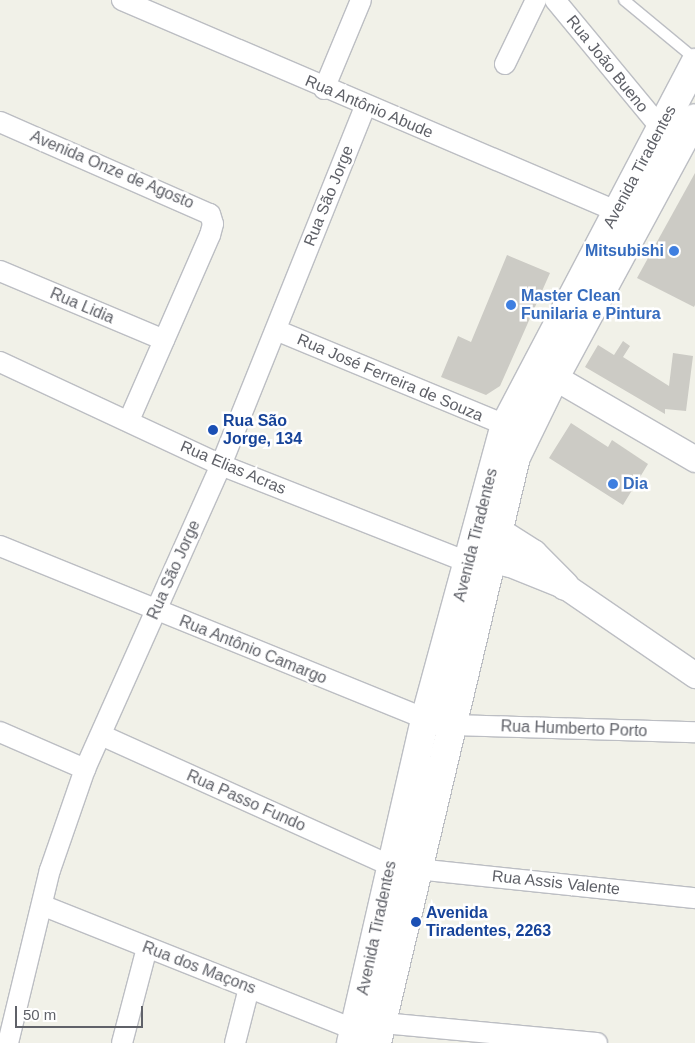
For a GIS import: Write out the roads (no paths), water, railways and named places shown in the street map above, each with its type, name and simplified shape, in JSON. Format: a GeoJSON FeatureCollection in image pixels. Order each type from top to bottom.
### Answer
{"type":"FeatureCollection","features":[{"type":"Feature","properties":{"kind":"main road","name":"Avenida Tiradentes"},"geometry":{"type":"LineString","coordinates":[[366,1035],[391,866],[425,719],[481,562],[497,532],[516,457],[545,371],[616,211],[695,61]]}},
{"type":"Feature","properties":{"kind":"main road","name":"Avenida Tiradentes"},"geometry":{"type":"LineString","coordinates":[[366,1035],[417,869],[454,725],[505,426],[545,371],[695,118]]}},
{"type":"Feature","properties":{"kind":"main road"},"geometry":{"type":"LineString","coordinates":[[497,532],[533,554],[565,586]]}},
{"type":"Feature","properties":{"kind":"street","name":"Rua Antônio Abude"},"geometry":{"type":"LineString","coordinates":[[122,0],[324,88],[616,211]]}},
{"type":"Feature","properties":{"kind":"street"},"geometry":{"type":"LineString","coordinates":[[324,88],[361,0]]}},
{"type":"Feature","properties":{"kind":"street"},"geometry":{"type":"LineString","coordinates":[[505,64],[536,0]]}},
{"type":"Feature","properties":{"kind":"street","name":"Rua João Bueno"},"geometry":{"type":"LineString","coordinates":[[555,0],[660,128]]}},
{"type":"Feature","properties":{"kind":"street","name":"Rua São Jorge"},"geometry":{"type":"LineString","coordinates":[[8,1043],[61,835],[85,769],[221,465],[366,105]]}},
{"type":"Feature","properties":{"kind":"street","name":"Avenida Onze de Agosto"},"geometry":{"type":"LineString","coordinates":[[0,122],[210,214],[213,224],[210,235],[129,420]]}},
{"type":"Feature","properties":{"kind":"street","name":"Rua Lidia"},"geometry":{"type":"LineString","coordinates":[[0,271],[164,340]]}},
{"type":"Feature","properties":{"kind":"street","name":"Rua José Ferreira de Souza"},"geometry":{"type":"LineString","coordinates":[[276,330],[505,426]]}},
{"type":"Feature","properties":{"kind":"street","name":"Rua Elias Acras"},"geometry":{"type":"LineString","coordinates":[[0,362],[129,420],[221,465],[481,562]]}},
{"type":"Feature","properties":{"kind":"street"},"geometry":{"type":"LineString","coordinates":[[545,371],[689,450]]}},
{"type":"Feature","properties":{"kind":"street","name":"Rua Antônio Camargo"},"geometry":{"type":"LineString","coordinates":[[0,546],[425,719],[454,725]]}},
{"type":"Feature","properties":{"kind":"street"},"geometry":{"type":"LineString","coordinates":[[481,562],[538,573],[565,586],[695,674]]}},
{"type":"Feature","properties":{"kind":"street","name":"Rua Humberto Porto"},"geometry":{"type":"LineString","coordinates":[[454,725],[695,732]]}},
{"type":"Feature","properties":{"kind":"street"},"geometry":{"type":"LineString","coordinates":[[0,732],[85,769]]}},
{"type":"Feature","properties":{"kind":"street","name":"Rua Passo Fundo"},"geometry":{"type":"LineString","coordinates":[[101,735],[391,866]]}},
{"type":"Feature","properties":{"kind":"street","name":"Rua Assis Valente"},"geometry":{"type":"LineString","coordinates":[[417,869],[695,898]]}},
{"type":"Feature","properties":{"kind":"street","name":"Rua dos Maçons"},"geometry":{"type":"LineString","coordinates":[[44,906],[366,1035],[597,1043]]}},
{"type":"Feature","properties":{"kind":"street"},"geometry":{"type":"LineString","coordinates":[[122,1043],[147,948]]}},
{"type":"Feature","properties":{"kind":"street"},"geometry":{"type":"LineString","coordinates":[[235,1043],[249,988]]}},
{"type":"Feature","properties":{"kind":"lane"},"geometry":{"type":"LineString","coordinates":[[624,0],[695,61]]}},
{"type":"Feature","properties":{"kind":"place","name":"Mitsubishi"},"geometry":{"type":"Point","coordinates":[674,251]}},
{"type":"Feature","properties":{"kind":"place","name":"Master Clean Funilaria e Pintura"},"geometry":{"type":"Point","coordinates":[511,305]}},
{"type":"Feature","properties":{"kind":"place","name":"Rua São Jorge, 134"},"geometry":{"type":"Point","coordinates":[213,430]}},
{"type":"Feature","properties":{"kind":"place","name":"Dia"},"geometry":{"type":"Point","coordinates":[613,484]}},
{"type":"Feature","properties":{"kind":"place","name":"Avenida Tiradentes, 2263"},"geometry":{"type":"Point","coordinates":[416,922]}}]}
